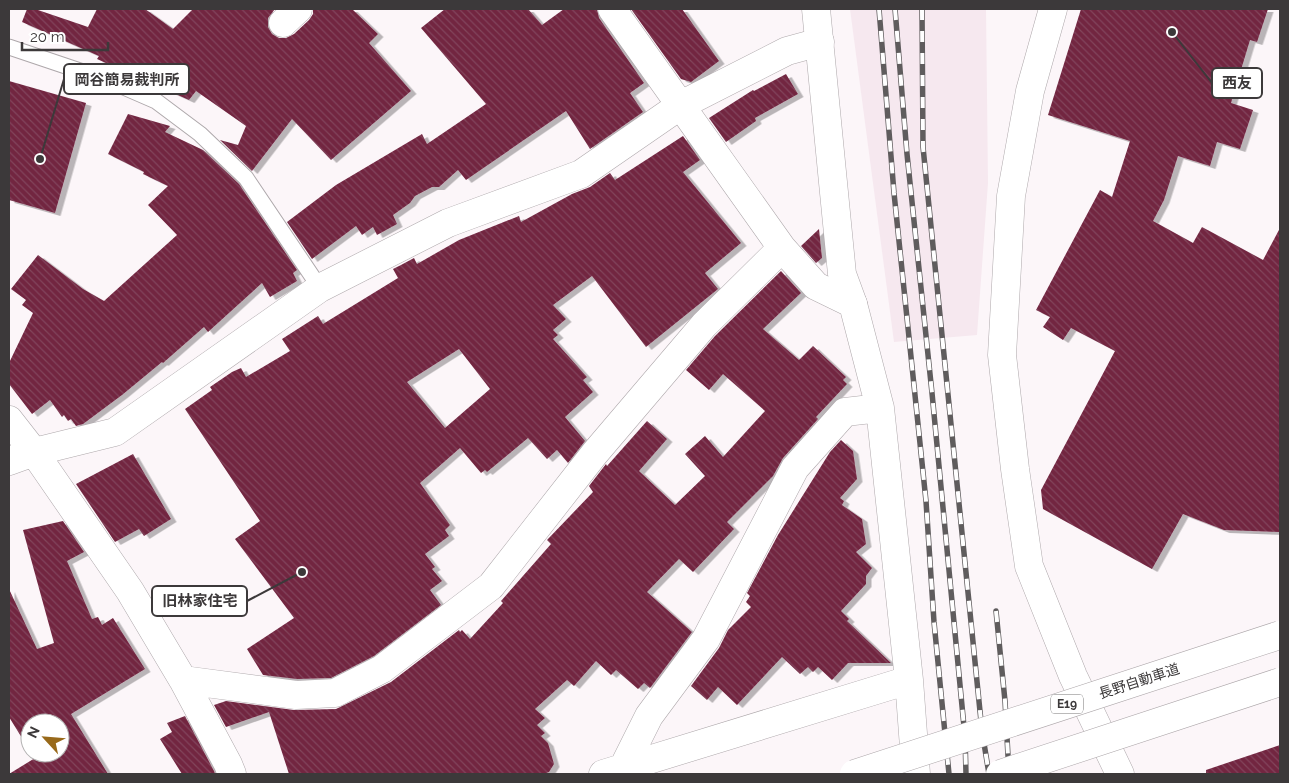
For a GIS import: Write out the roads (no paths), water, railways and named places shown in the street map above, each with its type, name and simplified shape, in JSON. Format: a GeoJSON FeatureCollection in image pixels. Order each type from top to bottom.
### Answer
{"type":"FeatureCollection","features":[{"type":"Feature","properties":{"kind":"main road"},"geometry":{"type":"LineString","coordinates":[[612,9],[782,248],[816,286],[853,304]]}},
{"type":"Feature","properties":{"kind":"main road"},"geometry":{"type":"LineString","coordinates":[[816,9],[842,274],[853,304],[880,408],[909,680],[916,774]]}},
{"type":"Feature","properties":{"kind":"main road"},"geometry":{"type":"LineString","coordinates":[[1053,9],[1030,91],[1011,196],[1002,355],[1015,469],[1029,566],[1073,676],[1120,774]]}},
{"type":"Feature","properties":{"kind":"main road"},"geometry":{"type":"LineString","coordinates":[[9,461],[34,452],[115,432],[320,288],[448,223],[581,174],[681,104],[787,51],[820,42]]}},
{"type":"Feature","properties":{"kind":"main road"},"geometry":{"type":"LineString","coordinates":[[183,680],[296,695],[335,693],[382,669],[491,586],[595,453],[704,325],[782,248]]}},
{"type":"Feature","properties":{"kind":"main road"},"geometry":{"type":"LineString","coordinates":[[613,771],[649,716],[706,639],[795,468],[844,412],[880,408]]}},
{"type":"Feature","properties":{"kind":"main road"},"geometry":{"type":"LineString","coordinates":[[9,420],[34,452],[130,591],[183,680],[232,774]]}},
{"type":"Feature","properties":{"kind":"main road","name":"長野自動車道"},"geometry":{"type":"LineString","coordinates":[[854,774],[1280,635]]}},
{"type":"Feature","properties":{"kind":"main road"},"geometry":{"type":"LineString","coordinates":[[613,771],[909,680]]}},
{"type":"Feature","properties":{"kind":"main road"},"geometry":{"type":"LineString","coordinates":[[1000,774],[1280,682]]}},
{"type":"Feature","properties":{"kind":"lane"},"geometry":{"type":"LineString","coordinates":[[9,47],[110,81],[156,101],[200,134],[246,178],[320,288]]}},
{"type":"Feature","properties":{"kind":"railway"},"geometry":{"type":"LineString","coordinates":[[879,9],[894,193],[926,501],[934,622],[949,774]]}},
{"type":"Feature","properties":{"kind":"railway"},"geometry":{"type":"LineString","coordinates":[[895,9],[907,154],[965,737],[966,774]]}},
{"type":"Feature","properties":{"kind":"railway"},"geometry":{"type":"LineString","coordinates":[[922,9],[923,147],[982,731],[989,774]]}},
{"type":"Feature","properties":{"kind":"railway"},"geometry":{"type":"LineString","coordinates":[[996,611],[1005,701],[1009,774]]}},
{"type":"Feature","properties":{"kind":"place","name":"西友"},"geometry":{"type":"Point","coordinates":[1172,32]}},
{"type":"Feature","properties":{"kind":"place","name":"岡谷簡易裁判所"},"geometry":{"type":"Point","coordinates":[40,159]}},
{"type":"Feature","properties":{"kind":"place","name":"旧林家住宅"},"geometry":{"type":"Point","coordinates":[302,572]}}]}
